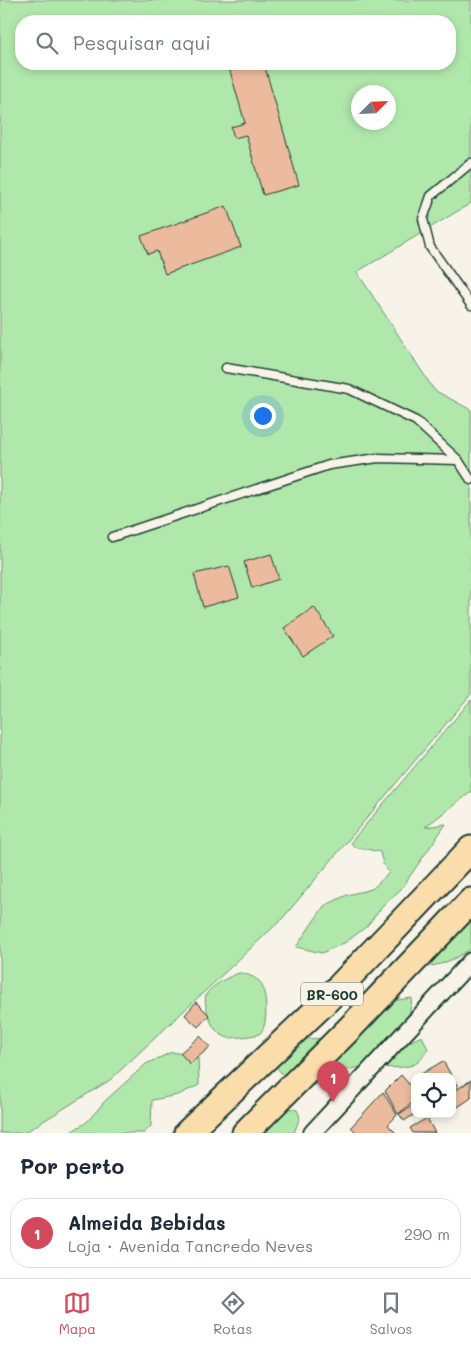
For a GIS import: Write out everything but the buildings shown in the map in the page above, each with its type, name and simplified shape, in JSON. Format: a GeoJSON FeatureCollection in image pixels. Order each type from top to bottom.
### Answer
{"type":"FeatureCollection","features":[{"type":"Feature","properties":{"kind":"main road","name":"BR-600"},"geometry":{"type":"LineString","coordinates":[[187,1133],[322,1005],[471,849]]}},
{"type":"Feature","properties":{"kind":"main road","name":"BR-600"},"geometry":{"type":"LineString","coordinates":[[245,1133],[349,1029],[471,901]]}},
{"type":"Feature","properties":{"kind":"street"},"geometry":{"type":"LineString","coordinates":[[312,1133],[471,961]]}},
{"type":"Feature","properties":{"kind":"lane"},"geometry":{"type":"LineString","coordinates":[[471,163],[431,196],[423,219],[430,246],[471,305]]}},
{"type":"Feature","properties":{"kind":"lane"},"geometry":{"type":"LineString","coordinates":[[226,368],[349,389],[416,421],[458,460],[471,480]]}},
{"type":"Feature","properties":{"kind":"lane"},"geometry":{"type":"LineString","coordinates":[[112,537],[329,464],[378,458],[458,460]]}},
{"type":"Feature","properties":{"kind":"green space"},"geometry":{"type":"Polygon","coordinates":[[[0,0],[471,0],[471,203],[357,272],[434,390],[471,410],[471,694],[282,919],[110,1080],[24,1133],[0,1133],[0,0]]]}},
{"type":"Feature","properties":{"kind":"green space"},"geometry":{"type":"Polygon","coordinates":[[[471,700],[471,792],[425,827],[446,824],[401,889],[382,907],[366,927],[346,942],[322,953],[296,947],[324,906],[347,895],[372,889],[389,873],[383,864],[380,852],[354,847],[351,842],[471,700]]]}},
{"type":"Feature","properties":{"kind":"green space"},"geometry":{"type":"Polygon","coordinates":[[[471,896],[471,948],[458,957],[440,964],[418,965],[471,896]]]}},
{"type":"Feature","properties":{"kind":"green space"},"geometry":{"type":"Polygon","coordinates":[[[239,973],[255,978],[260,982],[264,993],[266,1017],[262,1031],[259,1034],[228,1038],[219,1033],[213,1026],[205,998],[208,992],[216,985],[239,973]]]}},
{"type":"Feature","properties":{"kind":"green space"},"geometry":{"type":"Polygon","coordinates":[[[412,998],[408,1022],[390,1041],[400,1051],[409,1042],[422,1036],[428,1049],[415,1064],[396,1068],[355,1068],[324,1082],[304,1086],[289,1081],[272,1061],[303,1039],[329,1038],[385,1005],[397,1000],[412,998]]]}},
{"type":"Feature","properties":{"kind":"green space"},"geometry":{"type":"Polygon","coordinates":[[[172,1052],[198,1057],[199,1085],[178,1095],[152,1100],[151,1126],[144,1133],[69,1133],[87,1122],[105,1101],[146,1064],[172,1052]]]}},
{"type":"Feature","properties":{"kind":"green space"},"geometry":{"type":"Polygon","coordinates":[[[280,1109],[297,1110],[300,1117],[294,1133],[246,1133],[280,1109]]]}},
{"type":"Feature","properties":{"kind":"place","name":"Almeida Bebidas"},"geometry":{"type":"Point","coordinates":[333,1102]}}]}
